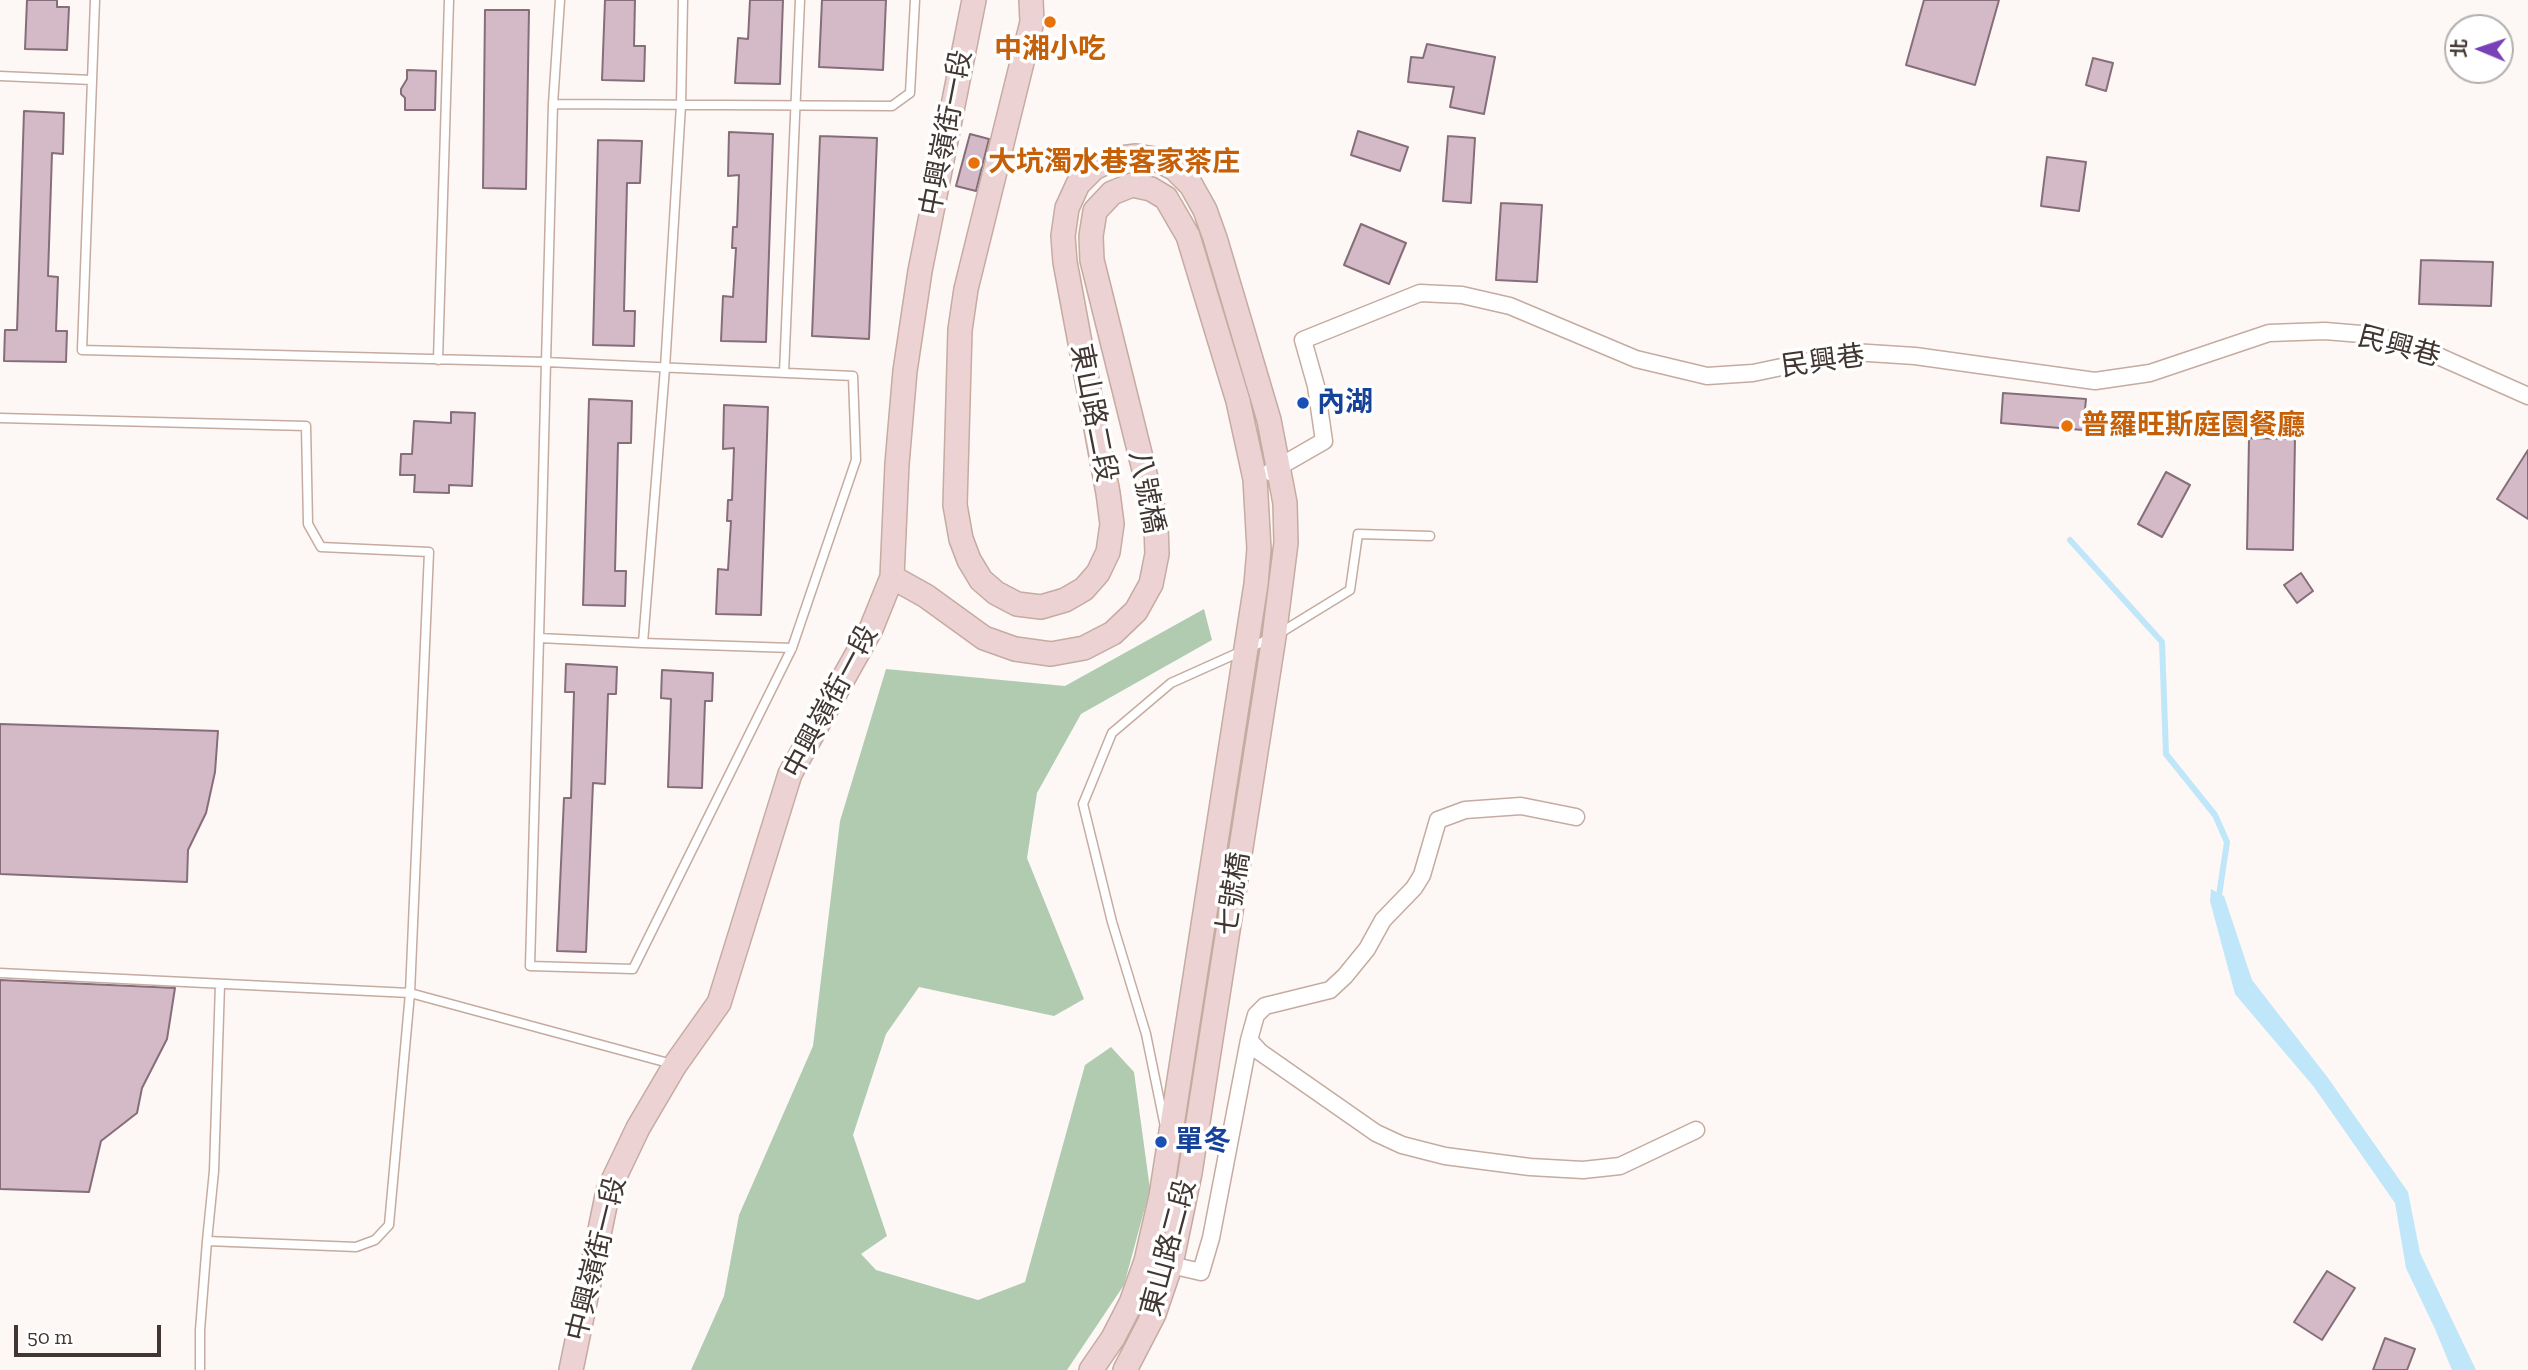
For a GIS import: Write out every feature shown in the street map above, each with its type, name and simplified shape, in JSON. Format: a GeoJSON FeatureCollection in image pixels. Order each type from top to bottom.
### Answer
{"type":"FeatureCollection","features":[{"type":"Feature","properties":{"kind":"main road","name":"中興嶺街一段"},"geometry":{"type":"LineString","coordinates":[[571,1370],[608,1191],[638,1128],[675,1065],[719,1003],[790,774],[871,629],[892,577],[897,464],[905,371],[920,271],[974,0]]}},
{"type":"Feature","properties":{"kind":"main road","name":"東山路二段"},"geometry":{"type":"LineString","coordinates":[[1031,0],[1032,22],[965,289],[960,330],[955,505],[961,539],[981,580],[996,593],[1017,604],[1041,607],[1065,600],[1084,589],[1098,573],[1108,551],[1112,524],[1065,262],[1063,236],[1067,208],[1078,184],[1094,168],[1114,159],[1136,156],[1156,159],[1175,169],[1191,185],[1215,238],[1257,376],[1280,467],[1285,503],[1286,543],[1264,696]]}},
{"type":"Feature","properties":{"kind":"main road","name":"八號橋"},"geometry":{"type":"LineString","coordinates":[[892,577],[926,596],[984,638],[1015,649],[1051,654],[1084,648],[1113,633],[1136,611],[1151,584],[1157,554],[1154,511],[1092,260],[1091,236],[1095,211],[1112,193],[1132,185],[1151,189],[1166,198],[1188,236],[1238,401],[1255,479]]}},
{"type":"Feature","properties":{"kind":"main road"},"geometry":{"type":"LineString","coordinates":[[1245,651],[1259,549],[1255,479]]}},
{"type":"Feature","properties":{"kind":"main road","name":"七號橋"},"geometry":{"type":"LineString","coordinates":[[1179,1086],[1245,651]]}},
{"type":"Feature","properties":{"kind":"main road","name":"七號橋"},"geometry":{"type":"LineString","coordinates":[[1203,1090],[1264,696]]}},
{"type":"Feature","properties":{"kind":"main road","name":"東山路二段"},"geometry":{"type":"LineString","coordinates":[[1091,1370],[1113,1338],[1131,1303],[1146,1261],[1179,1086]]}},
{"type":"Feature","properties":{"kind":"main road","name":"東山路二段"},"geometry":{"type":"LineString","coordinates":[[1128,1365],[1154,1314],[1171,1264],[1190,1173],[1203,1090]]}},
{"type":"Feature","properties":{"kind":"street","name":"民興巷"},"geometry":{"type":"LineString","coordinates":[[1255,479],[1324,441],[1316,386],[1303,340],[1420,293],[1462,295],[1510,306],[1636,359],[1707,376],[1753,373],[1853,352],[1915,356],[2095,381],[2150,373],[2269,333],[2325,331],[2373,335],[2420,348],[2528,396]]}},
{"type":"Feature","properties":{"kind":"street"},"geometry":{"type":"LineString","coordinates":[[1146,1261],[1201,1272],[1211,1238],[1256,1015],[1265,1006],[1330,990],[1345,976],[1367,949],[1383,920],[1422,875],[1438,820],[1465,810],[1521,806],[1576,817]]}},
{"type":"Feature","properties":{"kind":"street"},"geometry":{"type":"LineString","coordinates":[[1249,1040],[1260,1052],[1376,1133],[1402,1145],[1445,1156],[1530,1167],[1583,1170],[1620,1166],[1696,1130]]}},
{"type":"Feature","properties":{"kind":"lane"},"geometry":{"type":"LineString","coordinates":[[95,0],[82,350],[546,362],[853,376],[856,460],[792,648],[633,970],[530,966],[546,362],[554,104],[560,0]]}},
{"type":"Feature","properties":{"kind":"lane"},"geometry":{"type":"LineString","coordinates":[[438,360],[449,0]]}},
{"type":"Feature","properties":{"kind":"lane"},"geometry":{"type":"LineString","coordinates":[[643,643],[665,368],[681,105],[683,0]]}},
{"type":"Feature","properties":{"kind":"lane"},"geometry":{"type":"LineString","coordinates":[[784,373],[800,0]]}},
{"type":"Feature","properties":{"kind":"lane"},"geometry":{"type":"LineString","coordinates":[[554,104],[892,106],[910,93],[915,0]]}},
{"type":"Feature","properties":{"kind":"lane"},"geometry":{"type":"LineString","coordinates":[[0,76],[92,80]]}},
{"type":"Feature","properties":{"kind":"lane"},"geometry":{"type":"LineString","coordinates":[[0,418],[306,426],[308,524],[321,547],[429,552],[410,993],[390,1225],[375,1240],[356,1247],[208,1241]]}},
{"type":"Feature","properties":{"kind":"lane"},"geometry":{"type":"LineString","coordinates":[[1169,1145],[1146,1034],[1112,922],[1083,804],[1112,733],[1171,682],[1274,637],[1350,590],[1358,534],[1430,536]]}},
{"type":"Feature","properties":{"kind":"lane"},"geometry":{"type":"LineString","coordinates":[[539,638],[792,648]]}},
{"type":"Feature","properties":{"kind":"lane"},"geometry":{"type":"LineString","coordinates":[[0,973],[410,993],[675,1065]]}},
{"type":"Feature","properties":{"kind":"lane"},"geometry":{"type":"LineString","coordinates":[[200,1370],[200,1330],[214,1171],[220,984]]}},
{"type":"Feature","properties":{"kind":"green space"},"geometry":{"type":"Polygon","coordinates":[[[1204,609],[1212,640],[1081,714],[1037,793],[1027,858],[1084,999],[1054,1016],[919,987],[886,1034],[853,1135],[887,1236],[861,1254],[876,1270],[978,1300],[1025,1282],[1085,1065],[1111,1047],[1134,1072],[1150,1189],[1124,1285],[1067,1370],[691,1370],[724,1296],[739,1215],[813,1046],[840,821],[886,669],[1065,686],[1204,609]]]}},
{"type":"Feature","properties":{"kind":"water"},"geometry":{"type":"Polygon","coordinates":[[[2211,889],[2224,896],[2252,980],[2328,1078],[2408,1192],[2420,1253],[2476,1370],[2452,1370],[2406,1268],[2395,1203],[2314,1087],[2235,994],[2210,901],[2211,889]]]}},
{"type":"Feature","properties":{"kind":"building"},"geometry":{"type":"Polygon","coordinates":[[[27,0],[57,0],[57,7],[69,7],[67,50],[25,49],[27,0]]]}},
{"type":"Feature","properties":{"kind":"building"},"geometry":{"type":"Polygon","coordinates":[[[605,0],[635,0],[634,46],[645,46],[644,81],[602,80],[605,0]]]}},
{"type":"Feature","properties":{"kind":"building"},"geometry":{"type":"Polygon","coordinates":[[[750,0],[783,0],[780,84],[735,83],[738,38],[748,39],[750,0]]]}},
{"type":"Feature","properties":{"kind":"building"},"geometry":{"type":"Polygon","coordinates":[[[822,0],[886,0],[883,70],[819,67],[822,0]]]}},
{"type":"Feature","properties":{"kind":"building"},"geometry":{"type":"Polygon","coordinates":[[[1924,0],[1999,0],[1975,85],[1906,65],[1924,0]]]}},
{"type":"Feature","properties":{"kind":"building"},"geometry":{"type":"Polygon","coordinates":[[[485,10],[529,10],[526,189],[483,188],[485,10]]]}},
{"type":"Feature","properties":{"kind":"building"},"geometry":{"type":"Polygon","coordinates":[[[1427,44],[1495,57],[1484,114],[1450,107],[1454,87],[1408,82],[1411,57],[1423,58],[1427,44]]]}},
{"type":"Feature","properties":{"kind":"building"},"geometry":{"type":"Polygon","coordinates":[[[2093,58],[2113,63],[2106,91],[2086,85],[2093,58]]]}},
{"type":"Feature","properties":{"kind":"building"},"geometry":{"type":"Polygon","coordinates":[[[407,70],[436,71],[435,110],[405,110],[405,98],[401,89],[407,79],[407,70]]]}},
{"type":"Feature","properties":{"kind":"building"},"geometry":{"type":"Polygon","coordinates":[[[24,111],[64,113],[63,154],[52,153],[48,276],[58,277],[56,331],[67,331],[66,362],[4,361],[5,330],[17,330],[24,111]]]}},
{"type":"Feature","properties":{"kind":"building"},"geometry":{"type":"Polygon","coordinates":[[[1358,131],[1408,147],[1400,171],[1351,155],[1358,131]]]}},
{"type":"Feature","properties":{"kind":"building"},"geometry":{"type":"Polygon","coordinates":[[[729,132],[773,134],[766,342],[721,341],[723,296],[733,297],[736,248],[732,248],[733,227],[737,227],[739,175],[728,176],[729,132]]]}},
{"type":"Feature","properties":{"kind":"building","name":"大坑濁水巷客家茶庄"},"geometry":{"type":"Polygon","coordinates":[[[970,134],[989,139],[976,191],[956,186],[970,134]]]}},
{"type":"Feature","properties":{"kind":"building"},"geometry":{"type":"Polygon","coordinates":[[[820,136],[877,138],[869,339],[812,336],[820,136]]]}},
{"type":"Feature","properties":{"kind":"building"},"geometry":{"type":"Polygon","coordinates":[[[1448,136],[1475,138],[1471,203],[1443,201],[1448,136]]]}},
{"type":"Feature","properties":{"kind":"building"},"geometry":{"type":"Polygon","coordinates":[[[598,140],[642,141],[640,183],[627,183],[624,311],[635,311],[634,346],[593,345],[598,140]]]}},
{"type":"Feature","properties":{"kind":"building"},"geometry":{"type":"Polygon","coordinates":[[[2047,157],[2086,162],[2079,211],[2041,206],[2047,157]]]}},
{"type":"Feature","properties":{"kind":"building"},"geometry":{"type":"Polygon","coordinates":[[[1501,203],[1542,205],[1537,282],[1496,280],[1501,203]]]}},
{"type":"Feature","properties":{"kind":"building"},"geometry":{"type":"Polygon","coordinates":[[[1361,224],[1406,243],[1389,284],[1344,265],[1361,224]]]}},
{"type":"Feature","properties":{"kind":"building"},"geometry":{"type":"Polygon","coordinates":[[[2421,260],[2493,262],[2491,306],[2419,304],[2421,260]]]}},
{"type":"Feature","properties":{"kind":"building"},"geometry":{"type":"Polygon","coordinates":[[[2003,393],[2086,399],[2083,430],[2001,423],[2003,393]]]}},
{"type":"Feature","properties":{"kind":"building"},"geometry":{"type":"Polygon","coordinates":[[[589,399],[632,401],[631,443],[618,443],[615,571],[626,571],[625,606],[583,605],[589,399]]]}},
{"type":"Feature","properties":{"kind":"building"},"geometry":{"type":"Polygon","coordinates":[[[724,405],[768,407],[761,615],[716,614],[718,569],[728,570],[731,521],[727,521],[728,500],[732,500],[734,448],[723,449],[724,405]]]}},
{"type":"Feature","properties":{"kind":"building"},"geometry":{"type":"Polygon","coordinates":[[[451,412],[475,413],[472,486],[449,485],[449,493],[414,492],[415,475],[400,475],[401,454],[412,454],[414,421],[451,423],[451,412]]]}},
{"type":"Feature","properties":{"kind":"building"},"geometry":{"type":"Polygon","coordinates":[[[2249,438],[2295,439],[2293,550],[2247,549],[2249,438]]]}},
{"type":"Feature","properties":{"kind":"building"},"geometry":{"type":"Polygon","coordinates":[[[2528,450],[2528,519],[2497,499],[2528,450]]]}},
{"type":"Feature","properties":{"kind":"building"},"geometry":{"type":"Polygon","coordinates":[[[2166,472],[2190,485],[2162,537],[2138,524],[2166,472]]]}},
{"type":"Feature","properties":{"kind":"building"},"geometry":{"type":"Polygon","coordinates":[[[2301,573],[2313,591],[2297,603],[2284,585],[2301,573]]]}},
{"type":"Feature","properties":{"kind":"building"},"geometry":{"type":"Polygon","coordinates":[[[566,664],[617,667],[616,694],[608,694],[605,784],[593,783],[586,952],[557,951],[564,798],[571,798],[574,692],[565,692],[566,664]]]}},
{"type":"Feature","properties":{"kind":"building"},"geometry":{"type":"Polygon","coordinates":[[[662,670],[713,673],[712,701],[705,701],[702,788],[668,787],[671,699],[661,698],[662,670]]]}},
{"type":"Feature","properties":{"kind":"building"},"geometry":{"type":"Polygon","coordinates":[[[0,724],[218,731],[215,772],[206,813],[188,850],[187,882],[0,874],[0,724]]]}},
{"type":"Feature","properties":{"kind":"building"},"geometry":{"type":"Polygon","coordinates":[[[0,980],[175,988],[167,1039],[142,1088],[137,1113],[101,1141],[89,1192],[0,1189],[0,980]]]}},
{"type":"Feature","properties":{"kind":"building"},"geometry":{"type":"Polygon","coordinates":[[[2327,1271],[2355,1288],[2322,1340],[2294,1322],[2327,1271]]]}},
{"type":"Feature","properties":{"kind":"building"},"geometry":{"type":"Polygon","coordinates":[[[2385,1338],[2415,1349],[2407,1370],[2373,1370],[2385,1338]]]}},
{"type":"Feature","properties":{"kind":"waterway"},"geometry":{"type":"LineString","coordinates":[[2070,540],[2162,642],[2166,754],[2215,815],[2227,842],[2218,902]]}},
{"type":"Feature","properties":{"kind":"place","name":"中湘小吃"},"geometry":{"type":"Point","coordinates":[1050,22]}},
{"type":"Feature","properties":{"kind":"place","name":"大坑濁水巷客家茶庄"},"geometry":{"type":"Point","coordinates":[974,163]}},
{"type":"Feature","properties":{"kind":"place","name":"內湖"},"geometry":{"type":"Point","coordinates":[1303,403]}},
{"type":"Feature","properties":{"kind":"place","name":"普羅旺斯庭園餐廳"},"geometry":{"type":"Point","coordinates":[2067,426]}},
{"type":"Feature","properties":{"kind":"place","name":"單冬"},"geometry":{"type":"Point","coordinates":[1161,1142]}}]}
